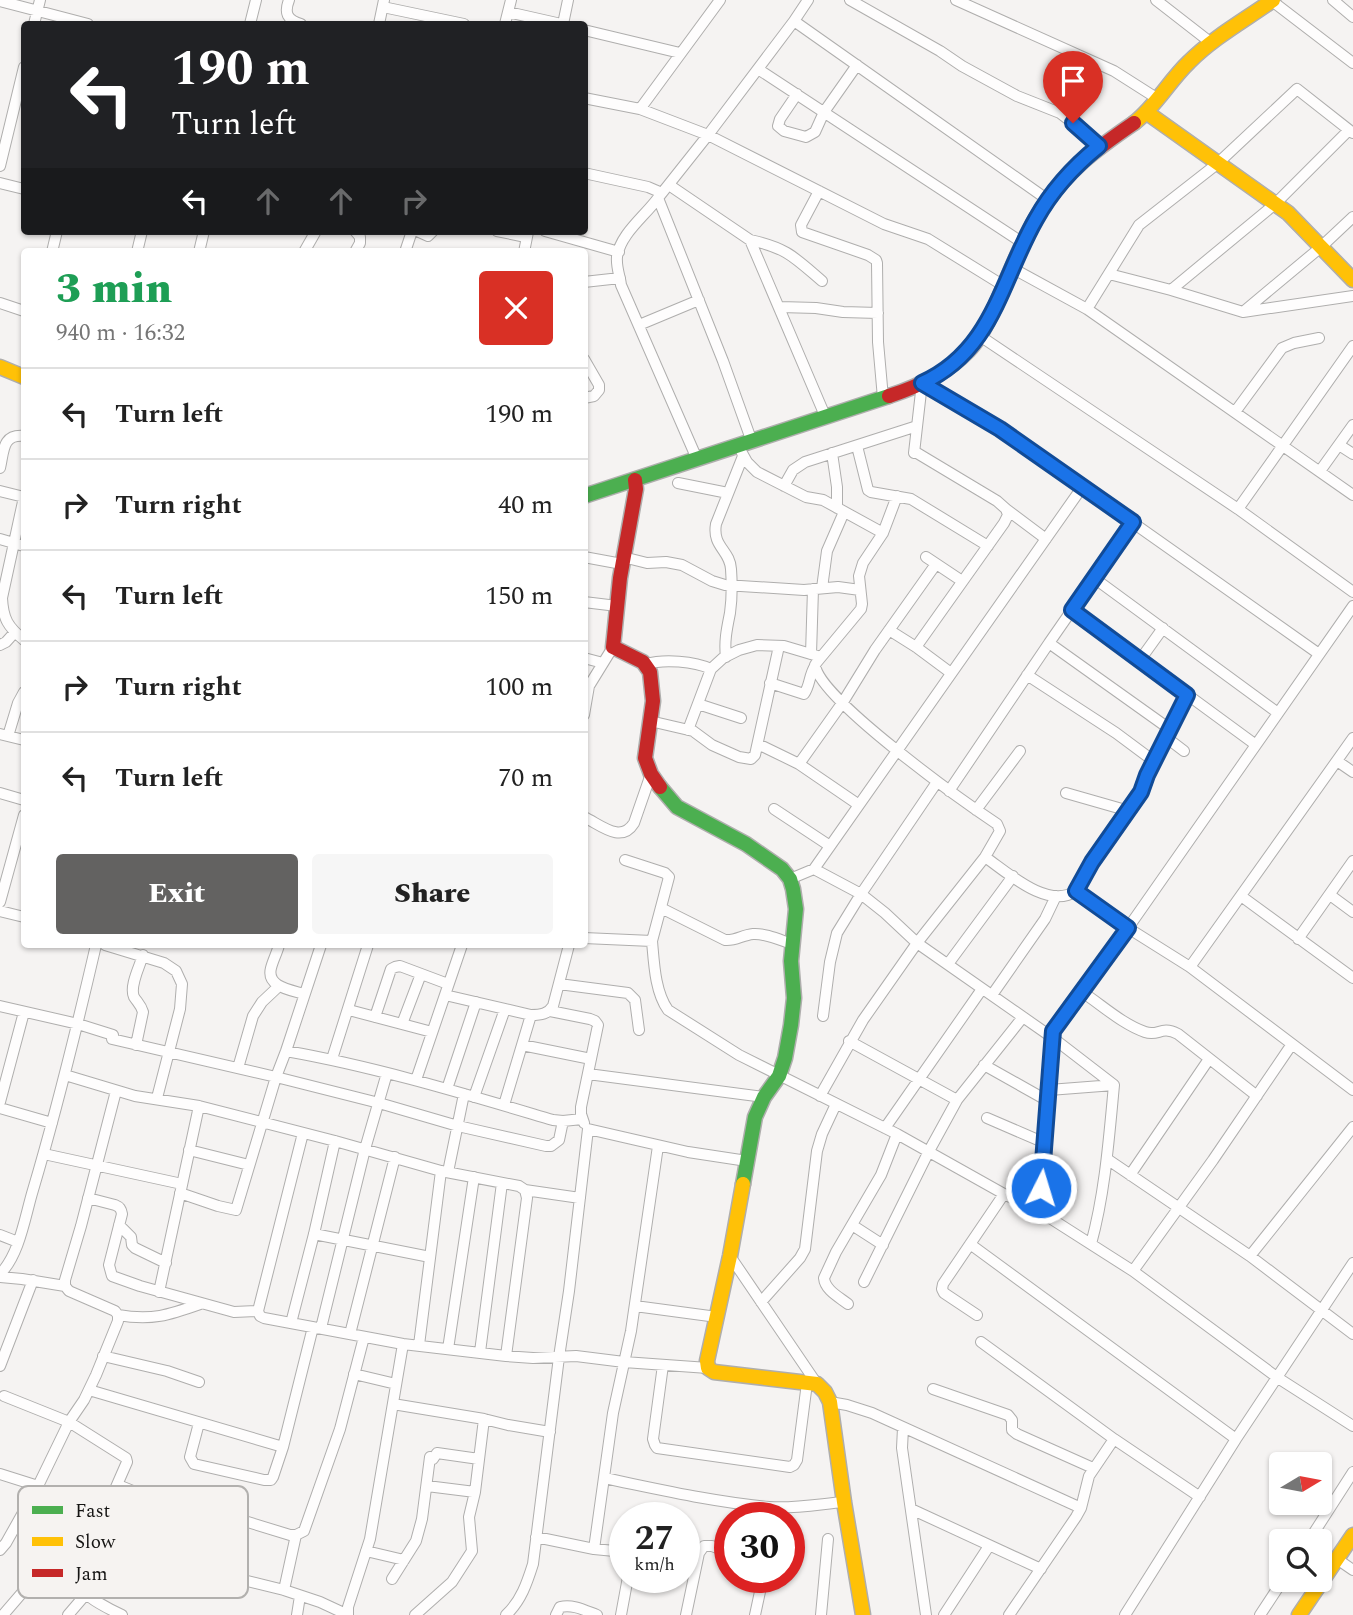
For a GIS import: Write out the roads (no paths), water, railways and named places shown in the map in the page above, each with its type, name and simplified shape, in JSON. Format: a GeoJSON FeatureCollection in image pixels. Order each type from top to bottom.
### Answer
{"type":"FeatureCollection","features":[{"type":"Feature","properties":{"kind":"street"},"geometry":{"type":"LineString","coordinates":[[251,21],[256,0]]}},
{"type":"Feature","properties":{"kind":"street"},"geometry":{"type":"LineString","coordinates":[[289,0],[286,14],[294,21]]}},
{"type":"Feature","properties":{"kind":"street"},"geometry":{"type":"LineString","coordinates":[[506,21],[512,0]]}},
{"type":"Feature","properties":{"kind":"street"},"geometry":{"type":"LineString","coordinates":[[563,21],[568,0]]}},
{"type":"Feature","properties":{"kind":"street"},"geometry":{"type":"LineString","coordinates":[[640,109],[720,0]]}},
{"type":"Feature","properties":{"kind":"street"},"geometry":{"type":"LineString","coordinates":[[697,459],[621,285],[617,258],[630,231],[708,135],[808,0]]}},
{"type":"Feature","properties":{"kind":"street"},"geometry":{"type":"LineString","coordinates":[[850,0],[1017,96],[1060,113],[1099,146]]}},
{"type":"Feature","properties":{"kind":"street"},"geometry":{"type":"LineString","coordinates":[[956,0],[1114,71],[1158,99]]}},
{"type":"Feature","properties":{"kind":"street"},"geometry":{"type":"LineString","coordinates":[[588,495],[697,459],[745,448],[922,383],[946,369],[966,353],[980,335],[1023,243],[1048,200],[1078,163],[1138,121],[1189,61],[1210,42],[1272,0],[1353,63]]}},
{"type":"Feature","properties":{"kind":"street"},"geometry":{"type":"LineString","coordinates":[[1333,0],[1353,17]]}},
{"type":"Feature","properties":{"kind":"street"},"geometry":{"type":"LineString","coordinates":[[0,1],[38,5],[80,21]]}},
{"type":"Feature","properties":{"kind":"street"},"geometry":{"type":"LineString","coordinates":[[1160,1],[1210,42]]}},
{"type":"Feature","properties":{"kind":"street"},"geometry":{"type":"LineString","coordinates":[[380,21],[384,4],[452,21]]}},
{"type":"Feature","properties":{"kind":"street"},"geometry":{"type":"LineString","coordinates":[[508,12],[548,21]]}},
{"type":"Feature","properties":{"kind":"street"},"geometry":{"type":"LineString","coordinates":[[794,21],[1048,200]]}},
{"type":"Feature","properties":{"kind":"street"},"geometry":{"type":"LineString","coordinates":[[588,31],[680,53]]}},
{"type":"Feature","properties":{"kind":"street"},"geometry":{"type":"LineString","coordinates":[[797,94],[778,126],[783,131],[810,136],[857,65]]}},
{"type":"Feature","properties":{"kind":"street"},"geometry":{"type":"LineString","coordinates":[[758,69],[1023,243]]}},
{"type":"Feature","properties":{"kind":"street"},"geometry":{"type":"LineString","coordinates":[[0,166],[21,89]]}},
{"type":"Feature","properties":{"kind":"street"},"geometry":{"type":"LineString","coordinates":[[1087,309],[1139,225],[1217,164],[1297,89],[1351,132],[1275,204],[1171,289]]}},
{"type":"Feature","properties":{"kind":"street"},"geometry":{"type":"LineString","coordinates":[[588,100],[640,109],[708,135],[884,224],[928,239],[1004,286]]}},
{"type":"Feature","properties":{"kind":"street"},"geometry":{"type":"LineString","coordinates":[[1146,112],[1288,213],[1353,280]]}},
{"type":"Feature","properties":{"kind":"street"},"geometry":{"type":"LineString","coordinates":[[588,174],[663,192],[750,240],[788,252],[822,281]]}},
{"type":"Feature","properties":{"kind":"street"},"geometry":{"type":"LineString","coordinates":[[0,183],[21,188]]}},
{"type":"Feature","properties":{"kind":"street"},"geometry":{"type":"LineString","coordinates":[[819,191],[801,225],[801,231],[876,260],[878,342],[883,398]]}},
{"type":"Feature","properties":{"kind":"street"},"geometry":{"type":"LineString","coordinates":[[663,192],[699,300],[723,361],[745,448],[757,472],[806,497],[823,500],[883,533]]}},
{"type":"Feature","properties":{"kind":"street"},"geometry":{"type":"LineString","coordinates":[[1243,312],[1353,217]]}},
{"type":"Feature","properties":{"kind":"street"},"geometry":{"type":"LineString","coordinates":[[559,235],[619,252]]}},
{"type":"Feature","properties":{"kind":"street"},"geometry":{"type":"LineString","coordinates":[[750,240],[826,418]]}},
{"type":"Feature","properties":{"kind":"street"},"geometry":{"type":"LineString","coordinates":[[1012,268],[1087,309],[1353,495]]}},
{"type":"Feature","properties":{"kind":"street"},"geometry":{"type":"LineString","coordinates":[[1109,274],[1171,289],[1243,312],[1353,296]]}},
{"type":"Feature","properties":{"kind":"street"},"geometry":{"type":"LineString","coordinates":[[588,282],[620,278]]}},
{"type":"Feature","properties":{"kind":"street"},"geometry":{"type":"LineString","coordinates":[[639,325],[699,300]]}},
{"type":"Feature","properties":{"kind":"street"},"geometry":{"type":"LineString","coordinates":[[0,303],[21,310]]}},
{"type":"Feature","properties":{"kind":"street"},"geometry":{"type":"LineString","coordinates":[[780,307],[878,313]]}},
{"type":"Feature","properties":{"kind":"street"},"geometry":{"type":"LineString","coordinates":[[980,335],[1238,509],[1353,592]]}},
{"type":"Feature","properties":{"kind":"street"},"geometry":{"type":"LineString","coordinates":[[1235,412],[1282,348],[1319,338]]}},
{"type":"Feature","properties":{"kind":"street"},"geometry":{"type":"LineString","coordinates":[[1238,509],[1353,346]]}},
{"type":"Feature","properties":{"kind":"street"},"geometry":{"type":"LineString","coordinates":[[588,366],[599,385],[594,396],[588,397]]}},
{"type":"Feature","properties":{"kind":"street"},"geometry":{"type":"LineString","coordinates":[[0,368],[21,376]]}},
{"type":"Feature","properties":{"kind":"street"},"geometry":{"type":"LineString","coordinates":[[922,383],[916,453],[997,501],[1046,538]]}},
{"type":"Feature","properties":{"kind":"street"},"geometry":{"type":"LineString","coordinates":[[922,383],[1000,429],[1320,654]]}},
{"type":"Feature","properties":{"kind":"street"},"geometry":{"type":"LineString","coordinates":[[1320,471],[1353,425]]}},
{"type":"Feature","properties":{"kind":"street"},"geometry":{"type":"LineString","coordinates":[[784,486],[793,470],[800,464],[914,427]]}},
{"type":"Feature","properties":{"kind":"street"},"geometry":{"type":"LineString","coordinates":[[0,468],[5,445],[15,435],[21,436]]}},
{"type":"Feature","properties":{"kind":"street"},"geometry":{"type":"LineString","coordinates":[[1339,445],[1353,454]]}},
{"type":"Feature","properties":{"kind":"street"},"geometry":{"type":"LineString","coordinates":[[857,446],[868,490],[917,502],[988,546]]}},
{"type":"Feature","properties":{"kind":"street"},"geometry":{"type":"LineString","coordinates":[[726,657],[724,641],[730,612],[730,564],[717,541],[715,530],[745,448]]}},
{"type":"Feature","properties":{"kind":"street"},"geometry":{"type":"LineString","coordinates":[[820,1096],[849,1041],[918,943],[985,857],[1000,831],[997,824],[897,751],[817,675],[818,589],[841,510],[832,453]]}},
{"type":"Feature","properties":{"kind":"street"},"geometry":{"type":"LineString","coordinates":[[588,692],[613,647],[623,560],[636,489],[635,480]]}},
{"type":"Feature","properties":{"kind":"street"},"geometry":{"type":"LineString","coordinates":[[678,484],[728,493]]}},
{"type":"Feature","properties":{"kind":"street"},"geometry":{"type":"LineString","coordinates":[[790,879],[814,869],[1083,486]]}},
{"type":"Feature","properties":{"kind":"street"},"geometry":{"type":"LineString","coordinates":[[0,491],[21,496]]}},
{"type":"Feature","properties":{"kind":"street"},"geometry":{"type":"LineString","coordinates":[[770,683],[804,694],[806,692],[816,659],[861,609],[859,576],[863,563],[883,533],[897,496]]}},
{"type":"Feature","properties":{"kind":"street"},"geometry":{"type":"LineString","coordinates":[[916,647],[1007,517],[1006,509]]}},
{"type":"Feature","properties":{"kind":"street"},"geometry":{"type":"LineString","coordinates":[[21,510],[2,598],[7,624],[21,637]]}},
{"type":"Feature","properties":{"kind":"street"},"geometry":{"type":"LineString","coordinates":[[949,791],[1133,522]]}},
{"type":"Feature","properties":{"kind":"street"},"geometry":{"type":"LineString","coordinates":[[0,539],[21,545]]}},
{"type":"Feature","properties":{"kind":"street"},"geometry":{"type":"LineString","coordinates":[[588,556],[682,565],[712,581],[731,586],[783,589],[838,587],[860,590]]}},
{"type":"Feature","properties":{"kind":"street"},"geometry":{"type":"LineString","coordinates":[[926,557],[962,581]]}},
{"type":"Feature","properties":{"kind":"street"},"geometry":{"type":"LineString","coordinates":[[800,764],[936,564]]}},
{"type":"Feature","properties":{"kind":"street"},"geometry":{"type":"LineString","coordinates":[[1094,578],[1278,713]]}},
{"type":"Feature","properties":{"kind":"street"},"geometry":{"type":"LineString","coordinates":[[588,602],[617,606]]}},
{"type":"Feature","properties":{"kind":"street"},"geometry":{"type":"LineString","coordinates":[[1039,1211],[1053,1031],[1353,606]]}},
{"type":"Feature","properties":{"kind":"street"},"geometry":{"type":"LineString","coordinates":[[1072,610],[1256,745]]}},
{"type":"Feature","properties":{"kind":"street"},"geometry":{"type":"LineString","coordinates":[[1140,660],[1163,628]]}},
{"type":"Feature","properties":{"kind":"street"},"geometry":{"type":"LineString","coordinates":[[889,631],[951,673]]}},
{"type":"Feature","properties":{"kind":"street"},"geometry":{"type":"LineString","coordinates":[[0,645],[15,632]]}},
{"type":"Feature","properties":{"kind":"street"},"geometry":{"type":"LineString","coordinates":[[1049,643],[1169,734],[1184,751]]}},
{"type":"Feature","properties":{"kind":"street"},"geometry":{"type":"LineString","coordinates":[[688,730],[711,669],[726,657],[757,645],[791,648],[816,659]]}},
{"type":"Feature","properties":{"kind":"street"},"geometry":{"type":"LineString","coordinates":[[649,721],[688,730],[712,745],[743,758],[753,757],[779,646]]}},
{"type":"Feature","properties":{"kind":"street"},"geometry":{"type":"LineString","coordinates":[[613,647],[646,664],[666,661],[702,665],[711,669]]}},
{"type":"Feature","properties":{"kind":"street"},"geometry":{"type":"LineString","coordinates":[[588,659],[603,663]]}},
{"type":"Feature","properties":{"kind":"street"},"geometry":{"type":"LineString","coordinates":[[646,664],[652,683],[653,701],[645,758],[651,774],[677,807],[746,844],[782,869],[790,879],[796,909],[791,961],[794,999],[785,1058],[779,1076],[764,1097],[755,1117],[708,1368]]}},
{"type":"Feature","properties":{"kind":"street"},"geometry":{"type":"LineString","coordinates":[[1027,675],[1116,733],[1154,762]]}},
{"type":"Feature","properties":{"kind":"street"},"geometry":{"type":"LineString","coordinates":[[985,857],[1045,895],[1056,897],[1071,895],[1076,891],[1092,862],[1141,792],[1187,695]]}},
{"type":"Feature","properties":{"kind":"street"},"geometry":{"type":"LineString","coordinates":[[21,698],[4,735],[21,739]]}},
{"type":"Feature","properties":{"kind":"street"},"geometry":{"type":"LineString","coordinates":[[698,704],[741,718]]}},
{"type":"Feature","properties":{"kind":"street"},"geometry":{"type":"LineString","coordinates":[[1190,967],[1353,738]]}},
{"type":"Feature","properties":{"kind":"street"},"geometry":{"type":"LineString","coordinates":[[758,744],[800,764],[859,805]]}},
{"type":"Feature","properties":{"kind":"street"},"geometry":{"type":"LineString","coordinates":[[976,810],[1020,751]]}},
{"type":"Feature","properties":{"kind":"street"},"geometry":{"type":"LineString","coordinates":[[1336,761],[1353,772]]}},
{"type":"Feature","properties":{"kind":"street"},"geometry":{"type":"LineString","coordinates":[[588,819],[617,834],[630,830],[651,774]]}},
{"type":"Feature","properties":{"kind":"street"},"geometry":{"type":"LineString","coordinates":[[823,1016],[834,944],[843,922],[937,782]]}},
{"type":"Feature","properties":{"kind":"street"},"geometry":{"type":"LineString","coordinates":[[0,793],[21,799]]}},
{"type":"Feature","properties":{"kind":"street"},"geometry":{"type":"LineString","coordinates":[[1066,793],[1129,811]]}},
{"type":"Feature","properties":{"kind":"street"},"geometry":{"type":"LineString","coordinates":[[774,809],[830,846]]}},
{"type":"Feature","properties":{"kind":"street"},"geometry":{"type":"LineString","coordinates":[[0,902],[21,826]]}},
{"type":"Feature","properties":{"kind":"street"},"geometry":{"type":"LineString","coordinates":[[625,860],[668,874],[669,880],[652,941],[662,1002],[668,1010],[739,1055],[897,1134],[1039,1211],[1133,1271],[1278,1378],[1353,1426]]}},
{"type":"Feature","properties":{"kind":"street"},"geometry":{"type":"LineString","coordinates":[[1298,939],[1353,861]]}},
{"type":"Feature","properties":{"kind":"street"},"geometry":{"type":"LineString","coordinates":[[814,869],[861,894],[918,943],[1053,1038],[1114,1085]]}},
{"type":"Feature","properties":{"kind":"street"},"geometry":{"type":"LineString","coordinates":[[948,964],[1013,876]]}},
{"type":"Feature","properties":{"kind":"street"},"geometry":{"type":"LineString","coordinates":[[1076,891],[1190,967],[1353,1090]]}},
{"type":"Feature","properties":{"kind":"street"},"geometry":{"type":"LineString","coordinates":[[1330,895],[1353,912]]}},
{"type":"Feature","properties":{"kind":"street"},"geometry":{"type":"LineString","coordinates":[[1241,896],[1353,978]]}},
{"type":"Feature","properties":{"kind":"street"},"geometry":{"type":"LineString","coordinates":[[992,995],[1045,919],[1056,897]]}},
{"type":"Feature","properties":{"kind":"street"},"geometry":{"type":"LineString","coordinates":[[661,908],[725,940],[733,941],[757,934],[792,944]]}},
{"type":"Feature","properties":{"kind":"street"},"geometry":{"type":"LineString","coordinates":[[0,911],[21,916]]}},
{"type":"Feature","properties":{"kind":"street"},"geometry":{"type":"LineString","coordinates":[[588,938],[652,941]]}},
{"type":"Feature","properties":{"kind":"street"},"geometry":{"type":"LineString","coordinates":[[65,1286],[0,1275],[18,1242],[44,1154],[95,948]]}},
{"type":"Feature","properties":{"kind":"street"},"geometry":{"type":"LineString","coordinates":[[116,948],[164,963],[176,971],[182,984],[180,1009],[157,1098]]}},
{"type":"Feature","properties":{"kind":"street"},"geometry":{"type":"LineString","coordinates":[[278,948],[270,970],[274,983],[304,995]]}},
{"type":"Feature","properties":{"kind":"street"},"geometry":{"type":"LineString","coordinates":[[44,1154],[181,1189],[218,1206],[236,1210],[317,948]]}},
{"type":"Feature","properties":{"kind":"street"},"geometry":{"type":"LineString","coordinates":[[332,1059],[367,948]]}},
{"type":"Feature","properties":{"kind":"street"},"geometry":{"type":"LineString","coordinates":[[416,1080],[461,948]]}},
{"type":"Feature","properties":{"kind":"street"},"geometry":{"type":"LineString","coordinates":[[444,995],[531,1015],[544,1014],[553,1006],[568,948]]}},
{"type":"Feature","properties":{"kind":"street"},"geometry":{"type":"LineString","coordinates":[[136,1045],[143,1012],[133,991],[143,955]]}},
{"type":"Feature","properties":{"kind":"street"},"geometry":{"type":"LineString","coordinates":[[375,1017],[391,969],[395,967],[400,966],[448,984]]}},
{"type":"Feature","properties":{"kind":"street"},"geometry":{"type":"LineString","coordinates":[[402,1024],[421,974]]}},
{"type":"Feature","properties":{"kind":"street"},"geometry":{"type":"LineString","coordinates":[[559,984],[628,993],[635,1000],[639,1030]]}},
{"type":"Feature","properties":{"kind":"street"},"geometry":{"type":"LineString","coordinates":[[238,1068],[253,1016],[262,1002],[279,986]]}},
{"type":"Feature","properties":{"kind":"street"},"geometry":{"type":"LineString","coordinates":[[885,1128],[982,989]]}},
{"type":"Feature","properties":{"kind":"street"},"geometry":{"type":"LineString","coordinates":[[1082,992],[1132,1026],[1149,1034],[1166,1030],[1178,1034],[1257,1096]]}},
{"type":"Feature","properties":{"kind":"street"},"geometry":{"type":"LineString","coordinates":[[447,1089],[475,1002]]}},
{"type":"Feature","properties":{"kind":"street"},"geometry":{"type":"LineString","coordinates":[[0,1006],[78,1024],[136,1045],[276,1077],[458,1126],[551,1146],[559,1140],[564,1121]]}},
{"type":"Feature","properties":{"kind":"street"},"geometry":{"type":"LineString","coordinates":[[419,1345],[430,1257],[445,1172],[469,1096],[505,1009]]}},
{"type":"Feature","properties":{"kind":"street"},"geometry":{"type":"LineString","coordinates":[[349,1010],[432,1032]]}},
{"type":"Feature","properties":{"kind":"street"},"geometry":{"type":"LineString","coordinates":[[506,1615],[526,1587],[533,1564],[588,1129],[582,1119],[581,1107],[598,1030],[595,1021],[550,1011]]}},
{"type":"Feature","properties":{"kind":"street"},"geometry":{"type":"LineString","coordinates":[[0,1102],[24,1012]]}},
{"type":"Feature","properties":{"kind":"street"},"geometry":{"type":"LineString","coordinates":[[503,1105],[531,1015]]}},
{"type":"Feature","properties":{"kind":"street"},"geometry":{"type":"LineString","coordinates":[[864,1282],[957,1100],[1023,1017]]}},
{"type":"Feature","properties":{"kind":"street"},"geometry":{"type":"LineString","coordinates":[[849,1041],[957,1100]]}},
{"type":"Feature","properties":{"kind":"street"},"geometry":{"type":"LineString","coordinates":[[1133,1271],[1293,1044]]}},
{"type":"Feature","properties":{"kind":"street"},"geometry":{"type":"LineString","coordinates":[[522,1045],[592,1059]]}},
{"type":"Feature","properties":{"kind":"street"},"geometry":{"type":"LineString","coordinates":[[286,1051],[332,1059],[416,1080],[553,1120],[582,1119]]}},
{"type":"Feature","properties":{"kind":"street"},"geometry":{"type":"LineString","coordinates":[[1130,1175],[1209,1059]]}},
{"type":"Feature","properties":{"kind":"street"},"geometry":{"type":"LineString","coordinates":[[984,1065],[1049,1096],[1114,1085]]}},
{"type":"Feature","properties":{"kind":"street"},"geometry":{"type":"LineString","coordinates":[[199,1423],[190,1457],[194,1464],[264,1480],[274,1477],[387,1073]]}},
{"type":"Feature","properties":{"kind":"street"},"geometry":{"type":"LineString","coordinates":[[65,1074],[135,1096],[199,1106],[445,1172],[519,1186],[525,1190],[580,1198]]}},
{"type":"Feature","properties":{"kind":"street"},"geometry":{"type":"LineString","coordinates":[[588,1074],[764,1097]]}},
{"type":"Feature","properties":{"kind":"street"},"geometry":{"type":"LineString","coordinates":[[1091,1244],[1097,1224],[1107,1159],[1114,1085]]}},
{"type":"Feature","properties":{"kind":"street"},"geometry":{"type":"LineString","coordinates":[[0,1474],[38,1486],[69,1422],[89,1390],[118,1321],[115,1311],[69,1291],[65,1286],[116,1091]]}},
{"type":"Feature","properties":{"kind":"street"},"geometry":{"type":"LineString","coordinates":[[761,1302],[805,1249],[817,1151],[836,1104]]}},
{"type":"Feature","properties":{"kind":"street"},"geometry":{"type":"LineString","coordinates":[[159,1292],[199,1106]]}},
{"type":"Feature","properties":{"kind":"street"},"geometry":{"type":"LineString","coordinates":[[0,1108],[52,1122]]}},
{"type":"Feature","properties":{"kind":"street"},"geometry":{"type":"LineString","coordinates":[[987,1118],[1045,1143]]}},
{"type":"Feature","properties":{"kind":"street"},"geometry":{"type":"LineString","coordinates":[[1250,1256],[1353,1126]]}},
{"type":"Feature","properties":{"kind":"street"},"geometry":{"type":"LineString","coordinates":[[588,1129],[658,1146],[747,1161]]}},
{"type":"Feature","properties":{"kind":"street"},"geometry":{"type":"LineString","coordinates":[[303,1133],[258,1311],[260,1316],[403,1344],[506,1356],[576,1356],[708,1368],[714,1372],[812,1384],[825,1392],[830,1402],[863,1615]]}},
{"type":"Feature","properties":{"kind":"street"},"geometry":{"type":"LineString","coordinates":[[848,1304],[829,1290],[824,1278],[881,1175],[897,1134]]}},
{"type":"Feature","properties":{"kind":"street"},"geometry":{"type":"LineString","coordinates":[[291,1323],[335,1141]]}},
{"type":"Feature","properties":{"kind":"street"},"geometry":{"type":"LineString","coordinates":[[594,1549],[613,1413],[635,1306],[658,1146]]}},
{"type":"Feature","properties":{"kind":"street"},"geometry":{"type":"LineString","coordinates":[[189,1150],[249,1165]]}},
{"type":"Feature","properties":{"kind":"street"},"geometry":{"type":"LineString","coordinates":[[350,1334],[395,1157]]}},
{"type":"Feature","properties":{"kind":"street"},"geometry":{"type":"LineString","coordinates":[[1107,1159],[1250,1256],[1353,1334]]}},
{"type":"Feature","properties":{"kind":"street"},"geometry":{"type":"LineString","coordinates":[[448,1349],[474,1177]]}},
{"type":"Feature","properties":{"kind":"street"},"geometry":{"type":"LineString","coordinates":[[481,1352],[502,1183]]}},
{"type":"Feature","properties":{"kind":"street"},"geometry":{"type":"LineString","coordinates":[[506,1356],[527,1198],[525,1190]]}},
{"type":"Feature","properties":{"kind":"street"},"geometry":{"type":"LineString","coordinates":[[977,1315],[944,1293],[943,1284],[1004,1194]]}},
{"type":"Feature","properties":{"kind":"street"},"geometry":{"type":"LineString","coordinates":[[88,1198],[120,1207],[122,1214],[109,1265],[112,1276],[200,1304],[234,1312],[258,1311]]}},
{"type":"Feature","properties":{"kind":"street"},"geometry":{"type":"LineString","coordinates":[[119,1225],[131,1237],[135,1248],[166,1263]]}},
{"type":"Feature","properties":{"kind":"street"},"geometry":{"type":"LineString","coordinates":[[852,1226],[883,1245]]}},
{"type":"Feature","properties":{"kind":"street"},"geometry":{"type":"LineString","coordinates":[[314,1234],[430,1257]]}},
{"type":"Feature","properties":{"kind":"street"},"geometry":{"type":"LineString","coordinates":[[0,1235],[18,1242]]}},
{"type":"Feature","properties":{"kind":"street"},"geometry":{"type":"LineString","coordinates":[[970,1244],[1236,1439]]}},
{"type":"Feature","properties":{"kind":"street"},"geometry":{"type":"LineString","coordinates":[[663,1365],[653,1439],[657,1448],[790,1467],[797,1461],[812,1384],[730,1256]]}},
{"type":"Feature","properties":{"kind":"street"},"geometry":{"type":"LineString","coordinates":[[1125,1615],[1236,1439],[1353,1263]]}},
{"type":"Feature","properties":{"kind":"street"},"geometry":{"type":"LineString","coordinates":[[0,1366],[33,1280]]}},
{"type":"Feature","properties":{"kind":"street"},"geometry":{"type":"LineString","coordinates":[[118,1315],[148,1318],[170,1315],[200,1304]]}},
{"type":"Feature","properties":{"kind":"street"},"geometry":{"type":"LineString","coordinates":[[635,1306],[717,1317]]}},
{"type":"Feature","properties":{"kind":"street"},"geometry":{"type":"LineString","coordinates":[[248,1522],[290,1535],[304,1531],[340,1429],[364,1337]]}},
{"type":"Feature","properties":{"kind":"street"},"geometry":{"type":"LineString","coordinates":[[981,1342],[1114,1439],[1200,1497]]}},
{"type":"Feature","properties":{"kind":"street"},"geometry":{"type":"LineString","coordinates":[[248,1581],[320,1602],[348,1615],[348,1607],[370,1539],[403,1344]]}},
{"type":"Feature","properties":{"kind":"street"},"geometry":{"type":"LineString","coordinates":[[103,1356],[167,1371],[199,1382]]}},
{"type":"Feature","properties":{"kind":"street"},"geometry":{"type":"LineString","coordinates":[[354,1374],[396,1384]]}},
{"type":"Feature","properties":{"kind":"street"},"geometry":{"type":"LineString","coordinates":[[933,1389],[1008,1415],[1012,1420],[1012,1430],[1017,1434],[1093,1468]]}},
{"type":"Feature","properties":{"kind":"street"},"geometry":{"type":"LineString","coordinates":[[89,1390],[283,1447]]}},
{"type":"Feature","properties":{"kind":"street"},"geometry":{"type":"LineString","coordinates":[[4,1396],[69,1422],[126,1458],[118,1485]]}},
{"type":"Feature","properties":{"kind":"street"},"geometry":{"type":"LineString","coordinates":[[830,1402],[872,1413],[1081,1508]]}},
{"type":"Feature","properties":{"kind":"street"},"geometry":{"type":"LineString","coordinates":[[393,1404],[550,1432]]}},
{"type":"Feature","properties":{"kind":"street"},"geometry":{"type":"LineString","coordinates":[[415,1615],[452,1582],[472,1551],[469,1517],[475,1492],[484,1419]]}},
{"type":"Feature","properties":{"kind":"street"},"geometry":{"type":"LineString","coordinates":[[902,1428],[902,1448],[926,1615]]}},
{"type":"Feature","properties":{"kind":"street"},"geometry":{"type":"LineString","coordinates":[[1009,1615],[1081,1508],[1085,1487],[1093,1468],[1114,1439]]}},
{"type":"Feature","properties":{"kind":"street"},"geometry":{"type":"LineString","coordinates":[[392,1579],[416,1541],[422,1519],[430,1457],[433,1459],[437,1453],[479,1460]]}},
{"type":"Feature","properties":{"kind":"street"},"geometry":{"type":"LineString","coordinates":[[1316,1529],[1353,1472]]}},
{"type":"Feature","properties":{"kind":"street"},"geometry":{"type":"LineString","coordinates":[[604,1478],[732,1502]]}},
{"type":"Feature","properties":{"kind":"street"},"geometry":{"type":"LineString","coordinates":[[427,1486],[475,1492]]}},
{"type":"Feature","properties":{"kind":"street"},"geometry":{"type":"LineString","coordinates":[[805,1509],[844,1502]]}},
{"type":"Feature","properties":{"kind":"street"},"geometry":{"type":"LineString","coordinates":[[911,1509],[1041,1569]]}},
{"type":"Feature","properties":{"kind":"street"},"geometry":{"type":"LineString","coordinates":[[0,1550],[18,1522]]}},
{"type":"Feature","properties":{"kind":"street"},"geometry":{"type":"LineString","coordinates":[[284,1590],[296,1535]]}},
{"type":"Feature","properties":{"kind":"street"},"geometry":{"type":"LineString","coordinates":[[1299,1615],[1353,1535]]}},
{"type":"Feature","properties":{"kind":"street"},"geometry":{"type":"LineString","coordinates":[[536,1537],[609,1550]]}},
{"type":"Feature","properties":{"kind":"street"},"geometry":{"type":"LineString","coordinates":[[821,1615],[828,1539]]}},
{"type":"Feature","properties":{"kind":"street"},"geometry":{"type":"LineString","coordinates":[[686,1615],[699,1553],[704,1546],[714,1547]]}},
{"type":"Feature","properties":{"kind":"street"},"geometry":{"type":"LineString","coordinates":[[944,1615],[989,1546]]}},
{"type":"Feature","properties":{"kind":"street"},"geometry":{"type":"LineString","coordinates":[[366,1551],[404,1560]]}},
{"type":"Feature","properties":{"kind":"street"},"geometry":{"type":"LineString","coordinates":[[1337,1559],[1353,1570]]}},
{"type":"Feature","properties":{"kind":"street"},"geometry":{"type":"LineString","coordinates":[[1261,1615],[1275,1592]]}},
{"type":"Feature","properties":{"kind":"street"},"geometry":{"type":"LineString","coordinates":[[621,1615],[625,1593]]}},
{"type":"Feature","properties":{"kind":"street"},"geometry":{"type":"LineString","coordinates":[[755,1615],[760,1593]]}},
{"type":"Feature","properties":{"kind":"street"},"geometry":{"type":"LineString","coordinates":[[297,1615],[300,1596]]}},
{"type":"Feature","properties":{"kind":"street"},"geometry":{"type":"LineString","coordinates":[[4,1613],[18,1597]]}},
{"type":"Feature","properties":{"kind":"street"},"geometry":{"type":"LineString","coordinates":[[68,1615],[83,1598]]}},
{"type":"Feature","properties":{"kind":"street"},"geometry":{"type":"LineString","coordinates":[[93,1598],[122,1615]]}},
{"type":"Feature","properties":{"kind":"street"},"geometry":{"type":"LineString","coordinates":[[556,1615],[560,1607],[573,1606],[597,1615]]}}]}
